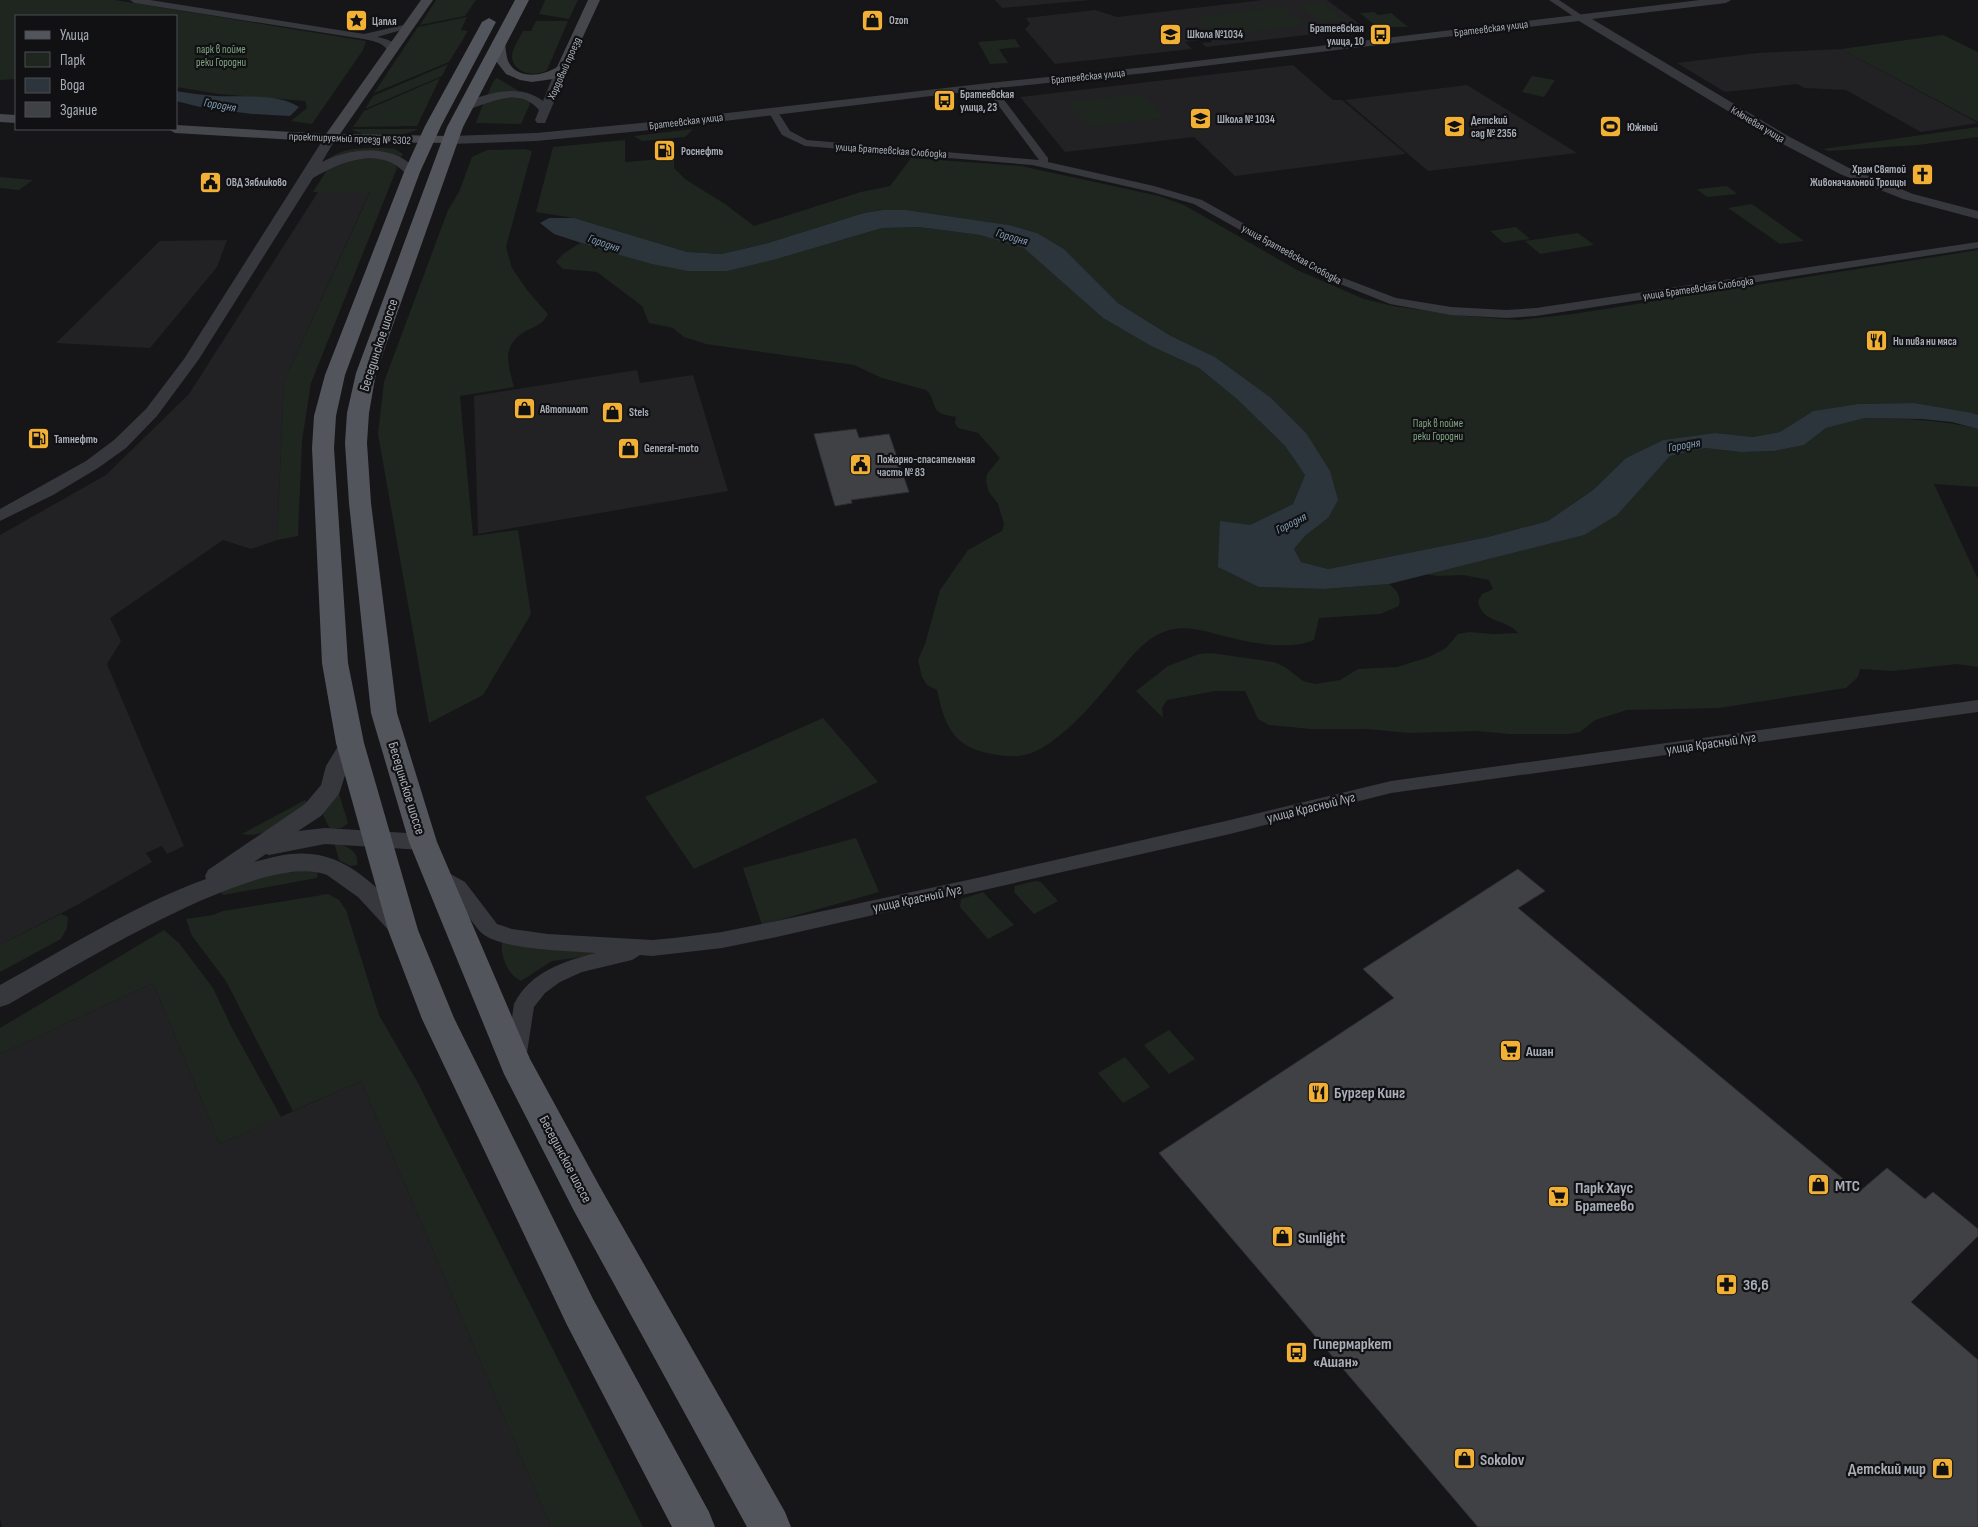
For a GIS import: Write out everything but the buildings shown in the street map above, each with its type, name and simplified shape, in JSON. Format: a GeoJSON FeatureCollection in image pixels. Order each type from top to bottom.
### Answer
{"type":"FeatureCollection","features":[{"type":"Feature","properties":{"kind":"main road"},"geometry":{"type":"LineString","coordinates":[[330,138],[427,0]]}},
{"type":"Feature","properties":{"kind":"main road","name":"Бесединское шоссе"},"geometry":{"type":"LineString","coordinates":[[522,0],[450,140],[366,373],[358,413],[356,443],[360,503],[384,713],[423,842],[516,1064],[587,1199],[770,1527]]}},
{"type":"Feature","properties":{"kind":"main road","name":"Хордовый проезд"},"geometry":{"type":"LineString","coordinates":[[562,69],[594,0]]}},
{"type":"Feature","properties":{"kind":"main road","name":"Бесединское шоссе"},"geometry":{"type":"LineString","coordinates":[[496,8],[426,140],[334,375],[325,416],[322,448],[335,663],[350,743],[376,838],[403,930],[438,1020],[580,1312],[694,1527]]}},
{"type":"Feature","properties":{"kind":"main road"},"geometry":{"type":"LineString","coordinates":[[499,43],[501,60],[510,72],[516,76],[529,78],[547,77],[562,69]]}},
{"type":"Feature","properties":{"kind":"main road"},"geometry":{"type":"LineString","coordinates":[[0,118],[15,119]]}},
{"type":"Feature","properties":{"kind":"main road","name":"проектируемый проезд № 5302"},"geometry":{"type":"LineString","coordinates":[[178,129],[330,138],[450,140]]}},
{"type":"Feature","properties":{"kind":"street"},"geometry":{"type":"LineString","coordinates":[[134,0],[362,36],[386,42],[391,46],[391,50]]}},
{"type":"Feature","properties":{"kind":"street","name":"Ключевая улица"},"geometry":{"type":"LineString","coordinates":[[1554,0],[1778,136],[1841,170],[1891,192],[1978,215]]}},
{"type":"Feature","properties":{"kind":"street","name":"Братеевская улица"},"geometry":{"type":"LineString","coordinates":[[450,140],[536,137],[773,111],[1146,70],[1726,0]]}},
{"type":"Feature","properties":{"kind":"street"},"geometry":{"type":"LineString","coordinates":[[362,36],[382,34],[408,27]]}},
{"type":"Feature","properties":{"kind":"street","name":"Хордовый проезд"},"geometry":{"type":"LineString","coordinates":[[536,137],[562,69]]}},
{"type":"Feature","properties":{"kind":"street"},"geometry":{"type":"LineString","coordinates":[[516,76],[548,105]]}},
{"type":"Feature","properties":{"kind":"street"},"geometry":{"type":"LineString","coordinates":[[988,86],[1044,160],[1042,164]]}},
{"type":"Feature","properties":{"kind":"street"},"geometry":{"type":"LineString","coordinates":[[466,106],[493,96],[511,94],[532,98],[541,104],[548,105]]}},
{"type":"Feature","properties":{"kind":"street","name":"улица Братеевская Слободка"},"geometry":{"type":"LineString","coordinates":[[773,111],[786,133],[805,143],[1006,159],[1042,164],[1184,197],[1347,284],[1394,300],[1471,312],[1507,314],[1536,312],[1978,245]]}},
{"type":"Feature","properties":{"kind":"street"},"geometry":{"type":"LineString","coordinates":[[0,516],[44,494],[82,470],[120,444],[147,417],[165,396],[198,347],[308,176],[330,138]]}},
{"type":"Feature","properties":{"kind":"street"},"geometry":{"type":"LineString","coordinates":[[308,176],[336,160],[366,156],[396,158],[409,167],[412,172]]}},
{"type":"Feature","properties":{"kind":"street","name":"улица Красный Луг"},"geometry":{"type":"LineString","coordinates":[[516,1064],[524,1004],[538,987],[553,976],[578,965],[652,948],[722,940],[772,930],[1230,827],[1391,787],[1978,706]]}},
{"type":"Feature","properties":{"kind":"street"},"geometry":{"type":"LineString","coordinates":[[0,997],[178,900],[300,820],[325,797],[331,788],[337,766],[350,743]]}},
{"type":"Feature","properties":{"kind":"street"},"geometry":{"type":"LineString","coordinates":[[257,848],[310,837],[376,838],[423,842]]}},
{"type":"Feature","properties":{"kind":"street"},"geometry":{"type":"LineString","coordinates":[[178,900],[257,870],[300,861],[315,862],[331,867],[358,883],[403,930]]}},
{"type":"Feature","properties":{"kind":"street","name":"улица Красный Луг"},"geometry":{"type":"LineString","coordinates":[[435,872],[458,887],[490,930],[510,937],[548,942],[652,948]]}},
{"type":"Feature","properties":{"kind":"shaded area"},"geometry":{"type":"Polygon","coordinates":[[[995,0],[1091,0],[1002,8],[995,0]]]}},
{"type":"Feature","properties":{"kind":"shaded area","name":"Школа №1034"},"geometry":{"type":"Polygon","coordinates":[[[1263,0],[1327,0],[1365,28],[1206,47],[1202,43],[1212,42],[1210,39],[1185,42],[1192,49],[1055,64],[1025,29],[1030,24],[1026,18],[1095,10],[1117,17],[1263,0]]]}},
{"type":"Feature","properties":{"kind":"shaded area"},"geometry":{"type":"Polygon","coordinates":[[[1841,49],[1978,123],[1921,132],[1846,90],[1805,88],[1797,84],[1725,92],[1677,63],[1757,53],[1841,49]]]}},
{"type":"Feature","properties":{"kind":"shaded area","name":"Школа № 1034"},"geometry":{"type":"Polygon","coordinates":[[[1293,65],[1333,100],[1342,100],[1406,154],[1235,176],[1194,137],[1065,152],[1020,97],[1293,65]]]}},
{"type":"Feature","properties":{"kind":"shaded area","name":"Детский сад № 2356"},"geometry":{"type":"Polygon","coordinates":[[[1467,85],[1577,153],[1428,171],[1345,100],[1467,85]]]}},
{"type":"Feature","properties":{"kind":"shaded area"},"geometry":{"type":"Polygon","coordinates":[[[370,191],[284,382],[277,540],[251,549],[223,540],[110,618],[121,641],[107,664],[184,846],[167,854],[162,846],[146,853],[152,862],[77,905],[0,945],[0,535],[106,475],[189,394],[318,192],[370,191]]]}},
{"type":"Feature","properties":{"kind":"shaded area"},"geometry":{"type":"Polygon","coordinates":[[[227,240],[217,267],[150,348],[56,343],[160,241],[227,240]]]}},
{"type":"Feature","properties":{"kind":"shaded area"},"geometry":{"type":"Polygon","coordinates":[[[637,370],[640,383],[693,375],[728,491],[478,534],[474,396],[637,370]]]}},
{"type":"Feature","properties":{"kind":"shaded area"},"geometry":{"type":"Polygon","coordinates":[[[153,983],[220,1144],[361,1081],[551,1527],[2,1527],[0,1519],[0,1054],[153,983]]]}},
{"type":"Feature","properties":{"kind":"green space","name":"парк в пойме реки Городни"},"geometry":{"type":"Polygon","coordinates":[[[0,0],[115,0],[366,41],[363,50],[312,124],[291,121],[307,108],[305,101],[219,94],[178,87],[178,15],[15,15],[15,79],[0,80],[0,0]]]}},
{"type":"Feature","properties":{"kind":"green space"},"geometry":{"type":"Polygon","coordinates":[[[436,0],[476,0],[465,16],[420,25],[436,0]]]}},
{"type":"Feature","properties":{"kind":"green space"},"geometry":{"type":"Polygon","coordinates":[[[545,0],[578,0],[569,19],[539,14],[545,0]]]}},
{"type":"Feature","properties":{"kind":"green space"},"geometry":{"type":"Polygon","coordinates":[[[1323,3],[1345,21],[1322,23],[1300,5],[1323,3]]]}},
{"type":"Feature","properties":{"kind":"green space"},"geometry":{"type":"Polygon","coordinates":[[[1284,7],[1306,25],[1216,36],[1195,17],[1284,7]]]}},
{"type":"Feature","properties":{"kind":"green space"},"geometry":{"type":"Polygon","coordinates":[[[1374,12],[1378,15],[1391,13],[1408,27],[1377,27],[1360,13],[1374,12]]]}},
{"type":"Feature","properties":{"kind":"green space"},"geometry":{"type":"Polygon","coordinates":[[[467,17],[461,30],[468,31],[449,62],[374,93],[418,27],[467,17]]]}},
{"type":"Feature","properties":{"kind":"green space"},"geometry":{"type":"Polygon","coordinates":[[[536,21],[568,21],[547,70],[531,74],[516,67],[512,54],[523,31],[531,31],[536,21]]]}},
{"type":"Feature","properties":{"kind":"green space"},"geometry":{"type":"Polygon","coordinates":[[[1943,35],[1978,52],[1978,122],[1841,49],[1943,35]]]}},
{"type":"Feature","properties":{"kind":"green space"},"geometry":{"type":"Polygon","coordinates":[[[1015,39],[1020,47],[999,49],[1008,63],[990,64],[978,42],[1015,39]]]}},
{"type":"Feature","properties":{"kind":"green space"},"geometry":{"type":"Polygon","coordinates":[[[448,64],[442,76],[365,109],[373,96],[448,64]]]}},
{"type":"Feature","properties":{"kind":"green space"},"geometry":{"type":"Polygon","coordinates":[[[1532,76],[1555,80],[1544,97],[1522,92],[1532,76]]]}},
{"type":"Feature","properties":{"kind":"green space"},"geometry":{"type":"Polygon","coordinates":[[[440,78],[417,126],[353,127],[364,111],[440,78]]]}},
{"type":"Feature","properties":{"kind":"green space"},"geometry":{"type":"Polygon","coordinates":[[[497,78],[519,91],[487,96],[493,82],[497,78]]]}},
{"type":"Feature","properties":{"kind":"green space"},"geometry":{"type":"Polygon","coordinates":[[[1142,93],[1164,118],[1088,127],[1068,102],[1142,93]]]}},
{"type":"Feature","properties":{"kind":"green space"},"geometry":{"type":"Polygon","coordinates":[[[517,97],[529,101],[530,104],[521,124],[476,123],[484,101],[517,97]]]}},
{"type":"Feature","properties":{"kind":"green space"},"geometry":{"type":"Polygon","coordinates":[[[1978,127],[1978,137],[1918,145],[1829,151],[1823,149],[1978,127]]]}},
{"type":"Feature","properties":{"kind":"green space"},"geometry":{"type":"Polygon","coordinates":[[[352,129],[418,129],[404,134],[375,136],[352,129]]]}},
{"type":"Feature","properties":{"kind":"green space"},"geometry":{"type":"Polygon","coordinates":[[[693,129],[685,137],[642,141],[634,136],[693,129]]]}},
{"type":"Feature","properties":{"kind":"green space","name":"Парк в пойме реки Городни"},"geometry":{"type":"Polygon","coordinates":[[[625,140],[625,162],[674,158],[674,168],[685,179],[725,204],[754,226],[861,192],[890,186],[911,158],[1021,166],[1159,196],[1184,205],[1297,270],[1364,299],[1393,306],[1466,316],[1518,320],[1573,314],[1978,250],[1978,415],[1914,403],[1858,404],[1813,411],[1780,432],[1753,437],[1715,433],[1663,440],[1626,458],[1593,490],[1548,521],[1488,537],[1328,569],[1301,562],[1294,549],[1305,536],[1328,518],[1270,397],[1215,357],[1171,336],[1118,303],[1064,249],[1037,233],[1009,225],[906,210],[883,210],[864,213],[768,243],[722,254],[687,252],[574,218],[536,212],[553,147],[625,140]]]}},
{"type":"Feature","properties":{"kind":"green space"},"geometry":{"type":"Polygon","coordinates":[[[395,149],[403,154],[401,157],[393,155],[326,161],[332,156],[347,150],[395,149]]]}},
{"type":"Feature","properties":{"kind":"green space"},"geometry":{"type":"Polygon","coordinates":[[[525,149],[532,151],[506,247],[512,268],[527,290],[548,314],[541,323],[514,340],[510,347],[508,361],[514,387],[460,396],[473,536],[518,530],[531,614],[483,695],[429,723],[378,434],[384,382],[448,210],[459,192],[472,157],[487,150],[525,149]]]}},
{"type":"Feature","properties":{"kind":"green space"},"geometry":{"type":"Polygon","coordinates":[[[379,158],[394,162],[397,168],[311,383],[302,441],[298,536],[277,540],[284,382],[370,192],[313,192],[329,167],[355,159],[379,158]]]}},
{"type":"Feature","properties":{"kind":"green space"},"geometry":{"type":"Polygon","coordinates":[[[0,177],[33,180],[19,190],[0,188],[0,177]]]}},
{"type":"Feature","properties":{"kind":"green space"},"geometry":{"type":"Polygon","coordinates":[[[1727,186],[1737,194],[1707,197],[1697,189],[1727,186]]]}},
{"type":"Feature","properties":{"kind":"green space"},"geometry":{"type":"Polygon","coordinates":[[[1752,204],[1804,241],[1780,244],[1728,208],[1752,204]]]}},
{"type":"Feature","properties":{"kind":"green space"},"geometry":{"type":"Polygon","coordinates":[[[919,227],[980,235],[1025,248],[1103,318],[1151,346],[1199,368],[1237,399],[1285,446],[1305,475],[1293,504],[1250,525],[1259,587],[1324,589],[1389,584],[1398,594],[1399,606],[1380,614],[1319,618],[1314,640],[1295,645],[1263,644],[1188,628],[1170,630],[1147,641],[1074,723],[1049,744],[1036,751],[1019,756],[1005,756],[975,749],[957,738],[946,722],[937,690],[927,685],[922,677],[918,660],[925,644],[940,590],[968,550],[1002,531],[1004,524],[998,504],[989,492],[986,481],[987,474],[1000,458],[978,433],[958,428],[955,423],[956,417],[943,414],[937,410],[926,390],[882,378],[854,365],[706,344],[684,337],[673,328],[649,323],[642,306],[597,272],[563,269],[556,262],[563,254],[580,243],[606,251],[780,258],[882,228],[919,227]]]}},
{"type":"Feature","properties":{"kind":"green space"},"geometry":{"type":"Polygon","coordinates":[[[1516,227],[1530,239],[1504,243],[1490,231],[1516,227]]]}},
{"type":"Feature","properties":{"kind":"green space"},"geometry":{"type":"Polygon","coordinates":[[[1578,233],[1594,245],[1540,254],[1525,241],[1578,233]]]}},
{"type":"Feature","properties":{"kind":"green space"},"geometry":{"type":"Polygon","coordinates":[[[1865,418],[1936,421],[1978,429],[1978,487],[1934,484],[1978,579],[1978,667],[1957,664],[1893,671],[1860,669],[1858,677],[1846,688],[1719,708],[1627,710],[1595,720],[1580,732],[1568,734],[1509,734],[1477,731],[1409,733],[1367,729],[1310,729],[1269,725],[1258,719],[1245,691],[1215,691],[1167,700],[1162,708],[1163,718],[1136,691],[1168,666],[1199,654],[1211,653],[1274,662],[1285,667],[1303,681],[1316,684],[1340,680],[1358,669],[1397,667],[1429,657],[1446,648],[1458,634],[1469,632],[1518,633],[1513,628],[1484,614],[1480,608],[1478,601],[1482,594],[1493,589],[1489,580],[1463,575],[1438,576],[1424,574],[1501,555],[1646,482],[1670,456],[1705,448],[1741,452],[1774,451],[1804,445],[1826,428],[1865,418]]]}},
{"type":"Feature","properties":{"kind":"green space"},"geometry":{"type":"Polygon","coordinates":[[[823,718],[878,782],[694,869],[645,797],[823,718]]]}},
{"type":"Feature","properties":{"kind":"green space"},"geometry":{"type":"Polygon","coordinates":[[[339,794],[348,823],[342,828],[330,829],[320,809],[339,794]]]}},
{"type":"Feature","properties":{"kind":"green space"},"geometry":{"type":"Polygon","coordinates":[[[305,800],[309,805],[277,826],[260,833],[242,834],[305,800]]]}},
{"type":"Feature","properties":{"kind":"green space"},"geometry":{"type":"Polygon","coordinates":[[[856,838],[879,892],[762,925],[743,868],[856,838]]]}},
{"type":"Feature","properties":{"kind":"green space"},"geometry":{"type":"Polygon","coordinates":[[[334,842],[354,852],[357,865],[350,866],[339,860],[334,842]]]}},
{"type":"Feature","properties":{"kind":"green space"},"geometry":{"type":"Polygon","coordinates":[[[319,869],[317,878],[223,895],[218,888],[241,878],[319,869]]]}},
{"type":"Feature","properties":{"kind":"green space"},"geometry":{"type":"Polygon","coordinates":[[[1035,881],[1041,882],[1058,901],[1034,914],[1014,892],[1015,886],[1035,881]]]}},
{"type":"Feature","properties":{"kind":"green space"},"geometry":{"type":"Polygon","coordinates":[[[983,892],[1014,925],[988,939],[960,907],[961,899],[983,892]]]}},
{"type":"Feature","properties":{"kind":"green space"},"geometry":{"type":"Polygon","coordinates":[[[328,894],[339,900],[346,910],[379,1015],[418,1083],[643,1527],[551,1527],[361,1081],[293,1111],[226,981],[192,936],[186,919],[328,894]]]}},
{"type":"Feature","properties":{"kind":"green space"},"geometry":{"type":"Polygon","coordinates":[[[61,914],[68,917],[67,928],[61,939],[0,972],[0,945],[61,914]]]}},
{"type":"Feature","properties":{"kind":"green space"},"geometry":{"type":"Polygon","coordinates":[[[164,930],[179,943],[213,988],[232,1028],[281,1117],[220,1144],[153,983],[0,1054],[0,1028],[164,930]]]}},
{"type":"Feature","properties":{"kind":"green space"},"geometry":{"type":"Polygon","coordinates":[[[502,942],[627,951],[552,961],[521,981],[512,974],[506,964],[502,953],[502,942]]]}},
{"type":"Feature","properties":{"kind":"green space"},"geometry":{"type":"Polygon","coordinates":[[[1169,1030],[1195,1059],[1169,1074],[1144,1045],[1169,1030]]]}},
{"type":"Feature","properties":{"kind":"green space"},"geometry":{"type":"Polygon","coordinates":[[[1125,1057],[1150,1087],[1123,1103],[1098,1073],[1125,1057]]]}},
{"type":"Feature","properties":{"kind":"water","name":"Городня"},"geometry":{"type":"Polygon","coordinates":[[[178,91],[200,95],[270,98],[299,107],[290,116],[252,114],[200,107],[178,102],[178,91]]]}},
{"type":"Feature","properties":{"kind":"water","name":"Городня"},"geometry":{"type":"Polygon","coordinates":[[[883,210],[906,210],[1009,225],[1037,233],[1064,249],[1118,303],[1171,336],[1215,357],[1270,397],[1306,433],[1330,471],[1338,500],[1328,518],[1305,536],[1294,549],[1301,562],[1328,569],[1488,537],[1548,521],[1593,490],[1626,458],[1663,440],[1715,433],[1753,437],[1780,432],[1813,411],[1858,404],[1914,403],[1972,413],[1978,415],[1978,429],[1952,422],[1922,419],[1865,418],[1826,428],[1804,445],[1774,451],[1741,452],[1705,448],[1670,456],[1617,515],[1584,535],[1389,584],[1324,589],[1259,587],[1218,567],[1220,521],[1250,525],[1293,504],[1305,475],[1285,446],[1237,399],[1199,368],[1151,346],[1103,318],[1024,248],[980,235],[919,227],[882,228],[780,258],[727,271],[688,271],[652,264],[606,251],[554,234],[540,223],[549,218],[574,218],[687,252],[722,254],[768,243],[864,213],[883,210]]]}},
{"type":"Feature","properties":{"kind":"place","name":"Ozon"},"geometry":{"type":"Point","coordinates":[873,20]}},
{"type":"Feature","properties":{"kind":"place","name":"Цапля"},"geometry":{"type":"Point","coordinates":[356,21]}},
{"type":"Feature","properties":{"kind":"place","name":"Школа №1034"},"geometry":{"type":"Point","coordinates":[1171,34]}},
{"type":"Feature","properties":{"kind":"place","name":"Братеевская улица, 10"},"geometry":{"type":"Point","coordinates":[1380,34]}},
{"type":"Feature","properties":{"kind":"place","name":"Братеевская улица, 23"},"geometry":{"type":"Point","coordinates":[944,100]}},
{"type":"Feature","properties":{"kind":"place","name":"Школа № 1034"},"geometry":{"type":"Point","coordinates":[1201,119]}},
{"type":"Feature","properties":{"kind":"place","name":"Детский сад № 2356"},"geometry":{"type":"Point","coordinates":[1455,126]}},
{"type":"Feature","properties":{"kind":"place","name":"Южный"},"geometry":{"type":"Point","coordinates":[1611,127]}},
{"type":"Feature","properties":{"kind":"place","name":"Роснефть"},"geometry":{"type":"Point","coordinates":[665,151]}},
{"type":"Feature","properties":{"kind":"place","name":"Храм Святой Живоначальной Троицы"},"geometry":{"type":"Point","coordinates":[1922,175]}},
{"type":"Feature","properties":{"kind":"place","name":"ОВД Зябликово"},"geometry":{"type":"Point","coordinates":[210,182]}},
{"type":"Feature","properties":{"kind":"place","name":"Ни пива ни мяса"},"geometry":{"type":"Point","coordinates":[1877,341]}},
{"type":"Feature","properties":{"kind":"place","name":"Автопилот"},"geometry":{"type":"Point","coordinates":[524,409]}},
{"type":"Feature","properties":{"kind":"place","name":"Stels"},"geometry":{"type":"Point","coordinates":[613,412]}},
{"type":"Feature","properties":{"kind":"place","name":"Татнефть"},"geometry":{"type":"Point","coordinates":[38,439]}},
{"type":"Feature","properties":{"kind":"place","name":"General-moto"},"geometry":{"type":"Point","coordinates":[628,448]}},
{"type":"Feature","properties":{"kind":"place","name":"Пожарно-спасательная часть № 83"},"geometry":{"type":"Point","coordinates":[861,465]}},
{"type":"Feature","properties":{"kind":"place","name":"Ашан"},"geometry":{"type":"Point","coordinates":[1510,1051]}},
{"type":"Feature","properties":{"kind":"place","name":"Бургер Кинг"},"geometry":{"type":"Point","coordinates":[1318,1092]}},
{"type":"Feature","properties":{"kind":"place","name":"МТС"},"geometry":{"type":"Point","coordinates":[1819,1185]}},
{"type":"Feature","properties":{"kind":"place","name":"Парк Хаус Братеево"},"geometry":{"type":"Point","coordinates":[1559,1196]}},
{"type":"Feature","properties":{"kind":"place","name":"Sunlight"},"geometry":{"type":"Point","coordinates":[1282,1237]}},
{"type":"Feature","properties":{"kind":"place","name":"36,6"},"geometry":{"type":"Point","coordinates":[1727,1284]}},
{"type":"Feature","properties":{"kind":"place","name":"Гипермаркет «Ашан»"},"geometry":{"type":"Point","coordinates":[1297,1352]}},
{"type":"Feature","properties":{"kind":"place","name":"Sokolov"},"geometry":{"type":"Point","coordinates":[1464,1459]}},
{"type":"Feature","properties":{"kind":"place","name":"Детский мир"},"geometry":{"type":"Point","coordinates":[1942,1468]}}]}
